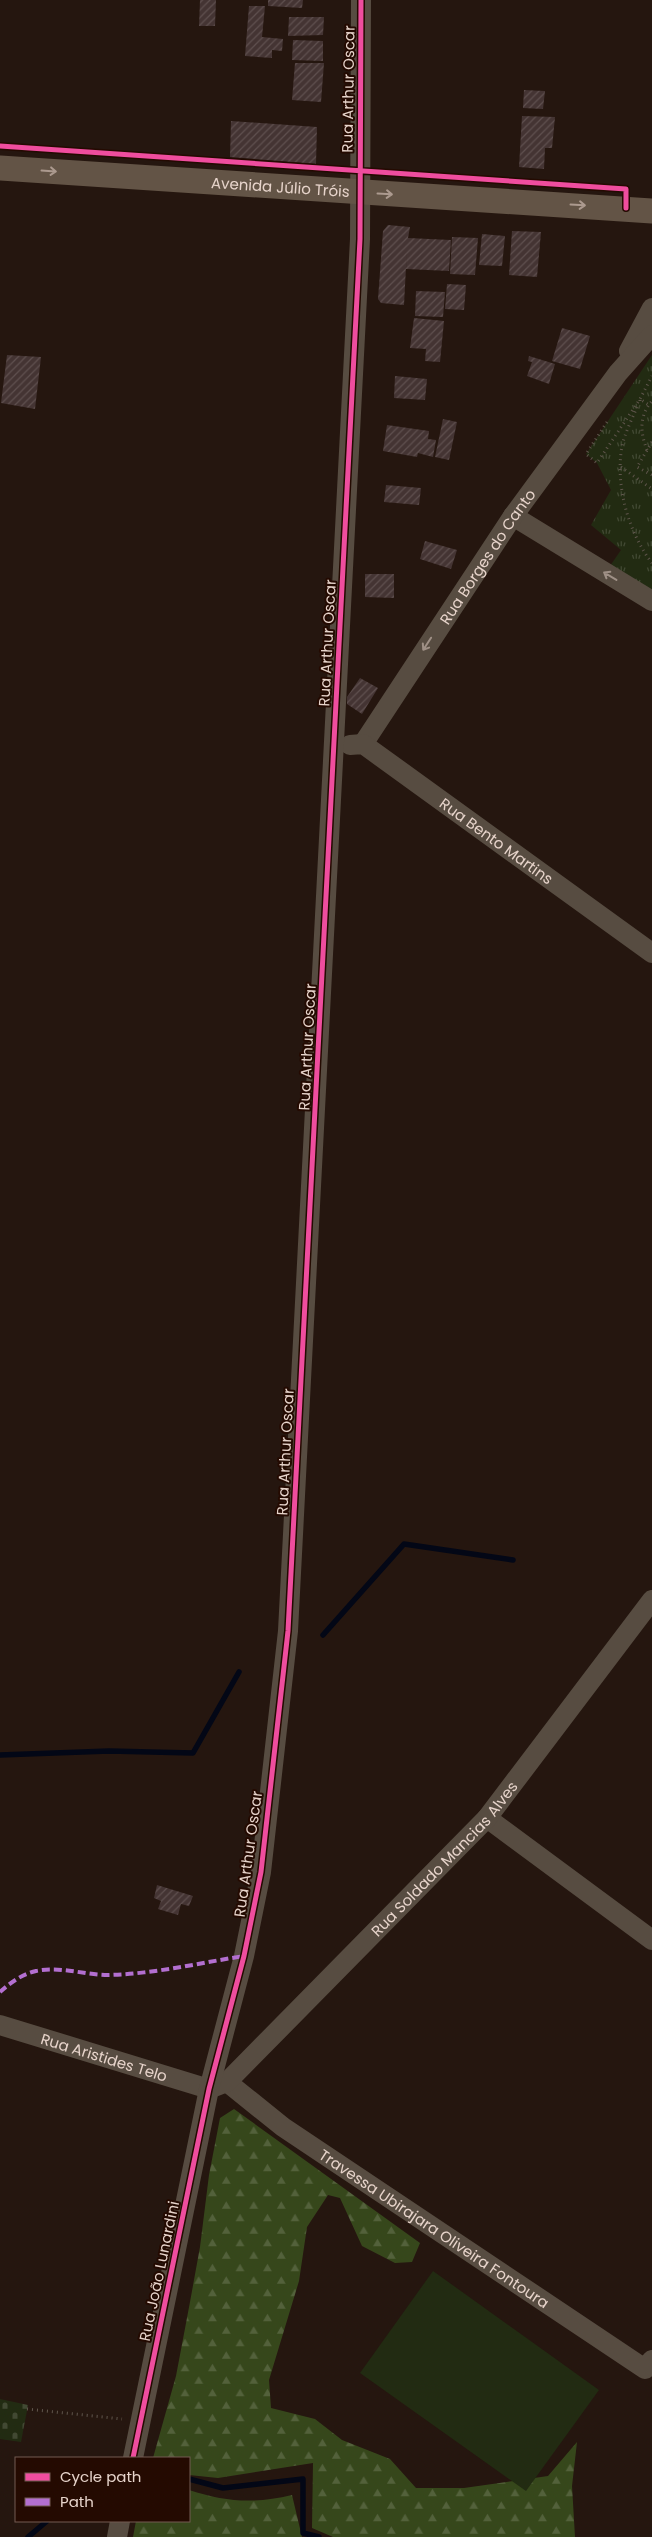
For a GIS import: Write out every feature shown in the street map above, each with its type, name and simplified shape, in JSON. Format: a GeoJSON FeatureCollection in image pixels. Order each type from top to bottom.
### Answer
{"type":"FeatureCollection","features":[{"type":"Feature","properties":{"kind":"main road","name":"Avenida Júlio Tróis"},"geometry":{"type":"LineString","coordinates":[[0,168],[652,211]]}},
{"type":"Feature","properties":{"kind":"street","name":"Rua Arthur Oscar"},"geometry":{"type":"LineString","coordinates":[[218,2085],[262,1872],[288,1631],[336,746],[360,239],[361,0]]}},
{"type":"Feature","properties":{"kind":"street","name":"Rua Borges do Canto"},"geometry":{"type":"LineString","coordinates":[[618,373],[652,308]]}},
{"type":"Feature","properties":{"kind":"street","name":"Rua Borges do Canto"},"geometry":{"type":"LineString","coordinates":[[363,744],[513,516],[618,373],[652,335]]}},
{"type":"Feature","properties":{"kind":"street"},"geometry":{"type":"LineString","coordinates":[[513,516],[652,602]]}},
{"type":"Feature","properties":{"kind":"street"},"geometry":{"type":"LineString","coordinates":[[336,746],[363,744]]}},
{"type":"Feature","properties":{"kind":"street","name":"Rua Bento Martins"},"geometry":{"type":"LineString","coordinates":[[363,744],[652,953]]}},
{"type":"Feature","properties":{"kind":"street","name":"Rua Soldado Mancias Alves"},"geometry":{"type":"LineString","coordinates":[[218,2085],[487,1818],[652,1600]]}},
{"type":"Feature","properties":{"kind":"street"},"geometry":{"type":"LineString","coordinates":[[487,1818],[652,1940]]}},
{"type":"Feature","properties":{"kind":"street","name":"Rua Aristides Telo"},"geometry":{"type":"LineString","coordinates":[[0,2025],[218,2085]]}},
{"type":"Feature","properties":{"kind":"street","name":"Travessa Ubirajara Oliveira Fontoura"},"geometry":{"type":"LineString","coordinates":[[218,2085],[649,2364]]}},
{"type":"Feature","properties":{"kind":"street","name":"Rua João Lunardini"},"geometry":{"type":"LineString","coordinates":[[133,2457],[218,2085]]}},
{"type":"Feature","properties":{"kind":"street"},"geometry":{"type":"LineString","coordinates":[[117,2537],[120,2522]]}},
{"type":"Feature","properties":{"kind":"path"},"geometry":{"type":"LineString","coordinates":[[652,376],[640,399],[622,445],[621,467],[624,498],[632,528],[652,563]]}},
{"type":"Feature","properties":{"kind":"path"},"geometry":{"type":"LineString","coordinates":[[640,399],[649,405]]}},
{"type":"Feature","properties":{"kind":"path"},"geometry":{"type":"LineString","coordinates":[[613,414],[586,454],[597,463],[640,399]]}},
{"type":"Feature","properties":{"kind":"path"},"geometry":{"type":"LineString","coordinates":[[647,450],[641,428],[644,414],[652,401]]}},
{"type":"Feature","properties":{"kind":"path"},"geometry":{"type":"LineString","coordinates":[[652,442],[638,467],[652,475]]}},
{"type":"Feature","properties":{"kind":"path"},"geometry":{"type":"LineString","coordinates":[[621,467],[652,489]]}},
{"type":"Feature","properties":{"kind":"path"},"geometry":{"type":"LineString","coordinates":[[27,2409],[140,2421]]}},
{"type":"Feature","properties":{"kind":"green space"},"geometry":{"type":"Polygon","coordinates":[[[652,355],[652,591],[610,566],[621,550],[591,525],[611,490],[597,463],[586,454],[652,355]]]}},
{"type":"Feature","properties":{"kind":"green space"},"geometry":{"type":"Polygon","coordinates":[[[234,2109],[420,2243],[412,2262],[395,2263],[362,2246],[340,2198],[328,2195],[307,2227],[299,2281],[269,2380],[271,2408],[315,2419],[342,2440],[390,2459],[416,2488],[464,2488],[548,2476],[577,2442],[572,2486],[575,2537],[333,2537],[312,2528],[313,2463],[218,2478],[190,2475],[190,2457],[153,2457],[176,2376],[200,2247],[209,2175],[220,2118],[234,2109]]]}},
{"type":"Feature","properties":{"kind":"green space"},"geometry":{"type":"Polygon","coordinates":[[[433,2271],[599,2390],[526,2491],[360,2373],[433,2271]]]}},
{"type":"Feature","properties":{"kind":"green space"},"geometry":{"type":"Polygon","coordinates":[[[0,2399],[28,2405],[21,2442],[0,2439],[0,2399]]]}},
{"type":"Feature","properties":{"kind":"green space"},"geometry":{"type":"Polygon","coordinates":[[[190,2490],[215,2497],[252,2501],[292,2495],[302,2537],[133,2537],[136,2522],[190,2522],[190,2490]]]}},
{"type":"Feature","properties":{"kind":"building"},"geometry":{"type":"Polygon","coordinates":[[[200,0],[216,0],[215,26],[199,26],[200,0]]]}},
{"type":"Feature","properties":{"kind":"building"},"geometry":{"type":"Polygon","coordinates":[[[268,0],[303,0],[302,8],[268,6],[268,0]]]}},
{"type":"Feature","properties":{"kind":"building"},"geometry":{"type":"Polygon","coordinates":[[[249,6],[265,6],[262,37],[283,39],[282,51],[272,50],[272,58],[245,56],[249,6]]]}},
{"type":"Feature","properties":{"kind":"building"},"geometry":{"type":"Polygon","coordinates":[[[289,17],[324,17],[323,35],[288,36],[289,17]]]}},
{"type":"Feature","properties":{"kind":"building"},"geometry":{"type":"Polygon","coordinates":[[[293,40],[323,41],[323,61],[292,60],[293,40]]]}},
{"type":"Feature","properties":{"kind":"building"},"geometry":{"type":"Polygon","coordinates":[[[295,63],[324,63],[321,102],[292,100],[295,63]]]}},
{"type":"Feature","properties":{"kind":"building"},"geometry":{"type":"Polygon","coordinates":[[[524,90],[545,91],[543,109],[523,108],[524,90]]]}},
{"type":"Feature","properties":{"kind":"building"},"geometry":{"type":"Polygon","coordinates":[[[522,116],[555,117],[552,148],[545,148],[544,169],[519,167],[522,116]]]}},
{"type":"Feature","properties":{"kind":"building"},"geometry":{"type":"Polygon","coordinates":[[[231,121],[317,127],[316,164],[230,157],[231,121]]]}},
{"type":"Feature","properties":{"kind":"building"},"geometry":{"type":"Polygon","coordinates":[[[388,225],[410,227],[408,238],[451,240],[449,271],[406,269],[407,248],[404,305],[381,303],[378,299],[383,231],[388,225]]]}},
{"type":"Feature","properties":{"kind":"building"},"geometry":{"type":"Polygon","coordinates":[[[512,231],[541,232],[537,277],[509,275],[512,231]]]}},
{"type":"Feature","properties":{"kind":"building"},"geometry":{"type":"Polygon","coordinates":[[[482,234],[505,236],[502,266],[479,265],[482,234]]]}},
{"type":"Feature","properties":{"kind":"building"},"geometry":{"type":"Polygon","coordinates":[[[452,237],[478,238],[475,275],[450,274],[452,237]]]}},
{"type":"Feature","properties":{"kind":"building"},"geometry":{"type":"Polygon","coordinates":[[[447,284],[466,285],[464,310],[445,309],[447,284]]]}},
{"type":"Feature","properties":{"kind":"building"},"geometry":{"type":"Polygon","coordinates":[[[416,291],[445,292],[443,317],[415,316],[416,291]]]}},
{"type":"Feature","properties":{"kind":"building"},"geometry":{"type":"Polygon","coordinates":[[[414,318],[444,321],[440,362],[425,361],[426,349],[410,348],[414,318]]]}},
{"type":"Feature","properties":{"kind":"building"},"geometry":{"type":"Polygon","coordinates":[[[562,328],[590,336],[580,369],[552,361],[562,328]]]}},
{"type":"Feature","properties":{"kind":"building"},"geometry":{"type":"Polygon","coordinates":[[[7,355],[41,357],[35,409],[1,403],[7,355]]]}},
{"type":"Feature","properties":{"kind":"building"},"geometry":{"type":"Polygon","coordinates":[[[529,356],[555,364],[549,384],[527,376],[532,362],[528,361],[529,356]]]}},
{"type":"Feature","properties":{"kind":"building"},"geometry":{"type":"Polygon","coordinates":[[[395,376],[427,379],[425,400],[394,398],[395,376]]]}},
{"type":"Feature","properties":{"kind":"building"},"geometry":{"type":"Polygon","coordinates":[[[443,419],[457,422],[449,460],[435,457],[443,419]]]}},
{"type":"Feature","properties":{"kind":"building"},"geometry":{"type":"Polygon","coordinates":[[[387,425],[429,431],[428,439],[436,440],[433,457],[418,453],[417,457],[383,451],[387,425]]]}},
{"type":"Feature","properties":{"kind":"building"},"geometry":{"type":"Polygon","coordinates":[[[386,485],[421,488],[419,505],[384,502],[386,485]]]}},
{"type":"Feature","properties":{"kind":"building"},"geometry":{"type":"Polygon","coordinates":[[[425,541],[457,550],[451,569],[420,559],[425,541]]]}},
{"type":"Feature","properties":{"kind":"building"},"geometry":{"type":"Polygon","coordinates":[[[365,574],[394,574],[394,598],[365,597],[365,574]]]}},
{"type":"Feature","properties":{"kind":"building"},"geometry":{"type":"Polygon","coordinates":[[[360,678],[378,688],[362,714],[347,704],[347,697],[360,678]]]}},
{"type":"Feature","properties":{"kind":"building"},"geometry":{"type":"Polygon","coordinates":[[[157,1885],[193,1896],[189,1906],[181,1904],[178,1915],[158,1909],[161,1901],[154,1898],[157,1885]]]}},
{"type":"Feature","properties":{"kind":"waterway"},"geometry":{"type":"LineString","coordinates":[[323,1635],[404,1544],[513,1560]]}},
{"type":"Feature","properties":{"kind":"waterway"},"geometry":{"type":"LineString","coordinates":[[0,1755],[109,1751],[193,1753],[239,1672]]}},
{"type":"Feature","properties":{"kind":"waterway"},"geometry":{"type":"LineString","coordinates":[[190,2479],[223,2488],[303,2479],[303,2533],[319,2537]]}},
{"type":"Feature","properties":{"kind":"waterway"},"geometry":{"type":"LineString","coordinates":[[28,2537],[46,2522]]}},
{"type":"Feature","properties":{"kind":"marked path"},"geometry":{"type":"LineString","coordinates":[[0,1992],[16,1979],[36,1971],[63,1970],[99,1975],[125,1974],[244,1956]]}},
{"type":"Feature","properties":{"kind":"cycle path"},"geometry":{"type":"LineString","coordinates":[[133,2457],[209,2089],[244,1956],[261,1872],[288,1631],[360,239],[361,0]]}},
{"type":"Feature","properties":{"kind":"cycle path"},"geometry":{"type":"LineString","coordinates":[[0,146],[626,189],[626,208]]}}]}
